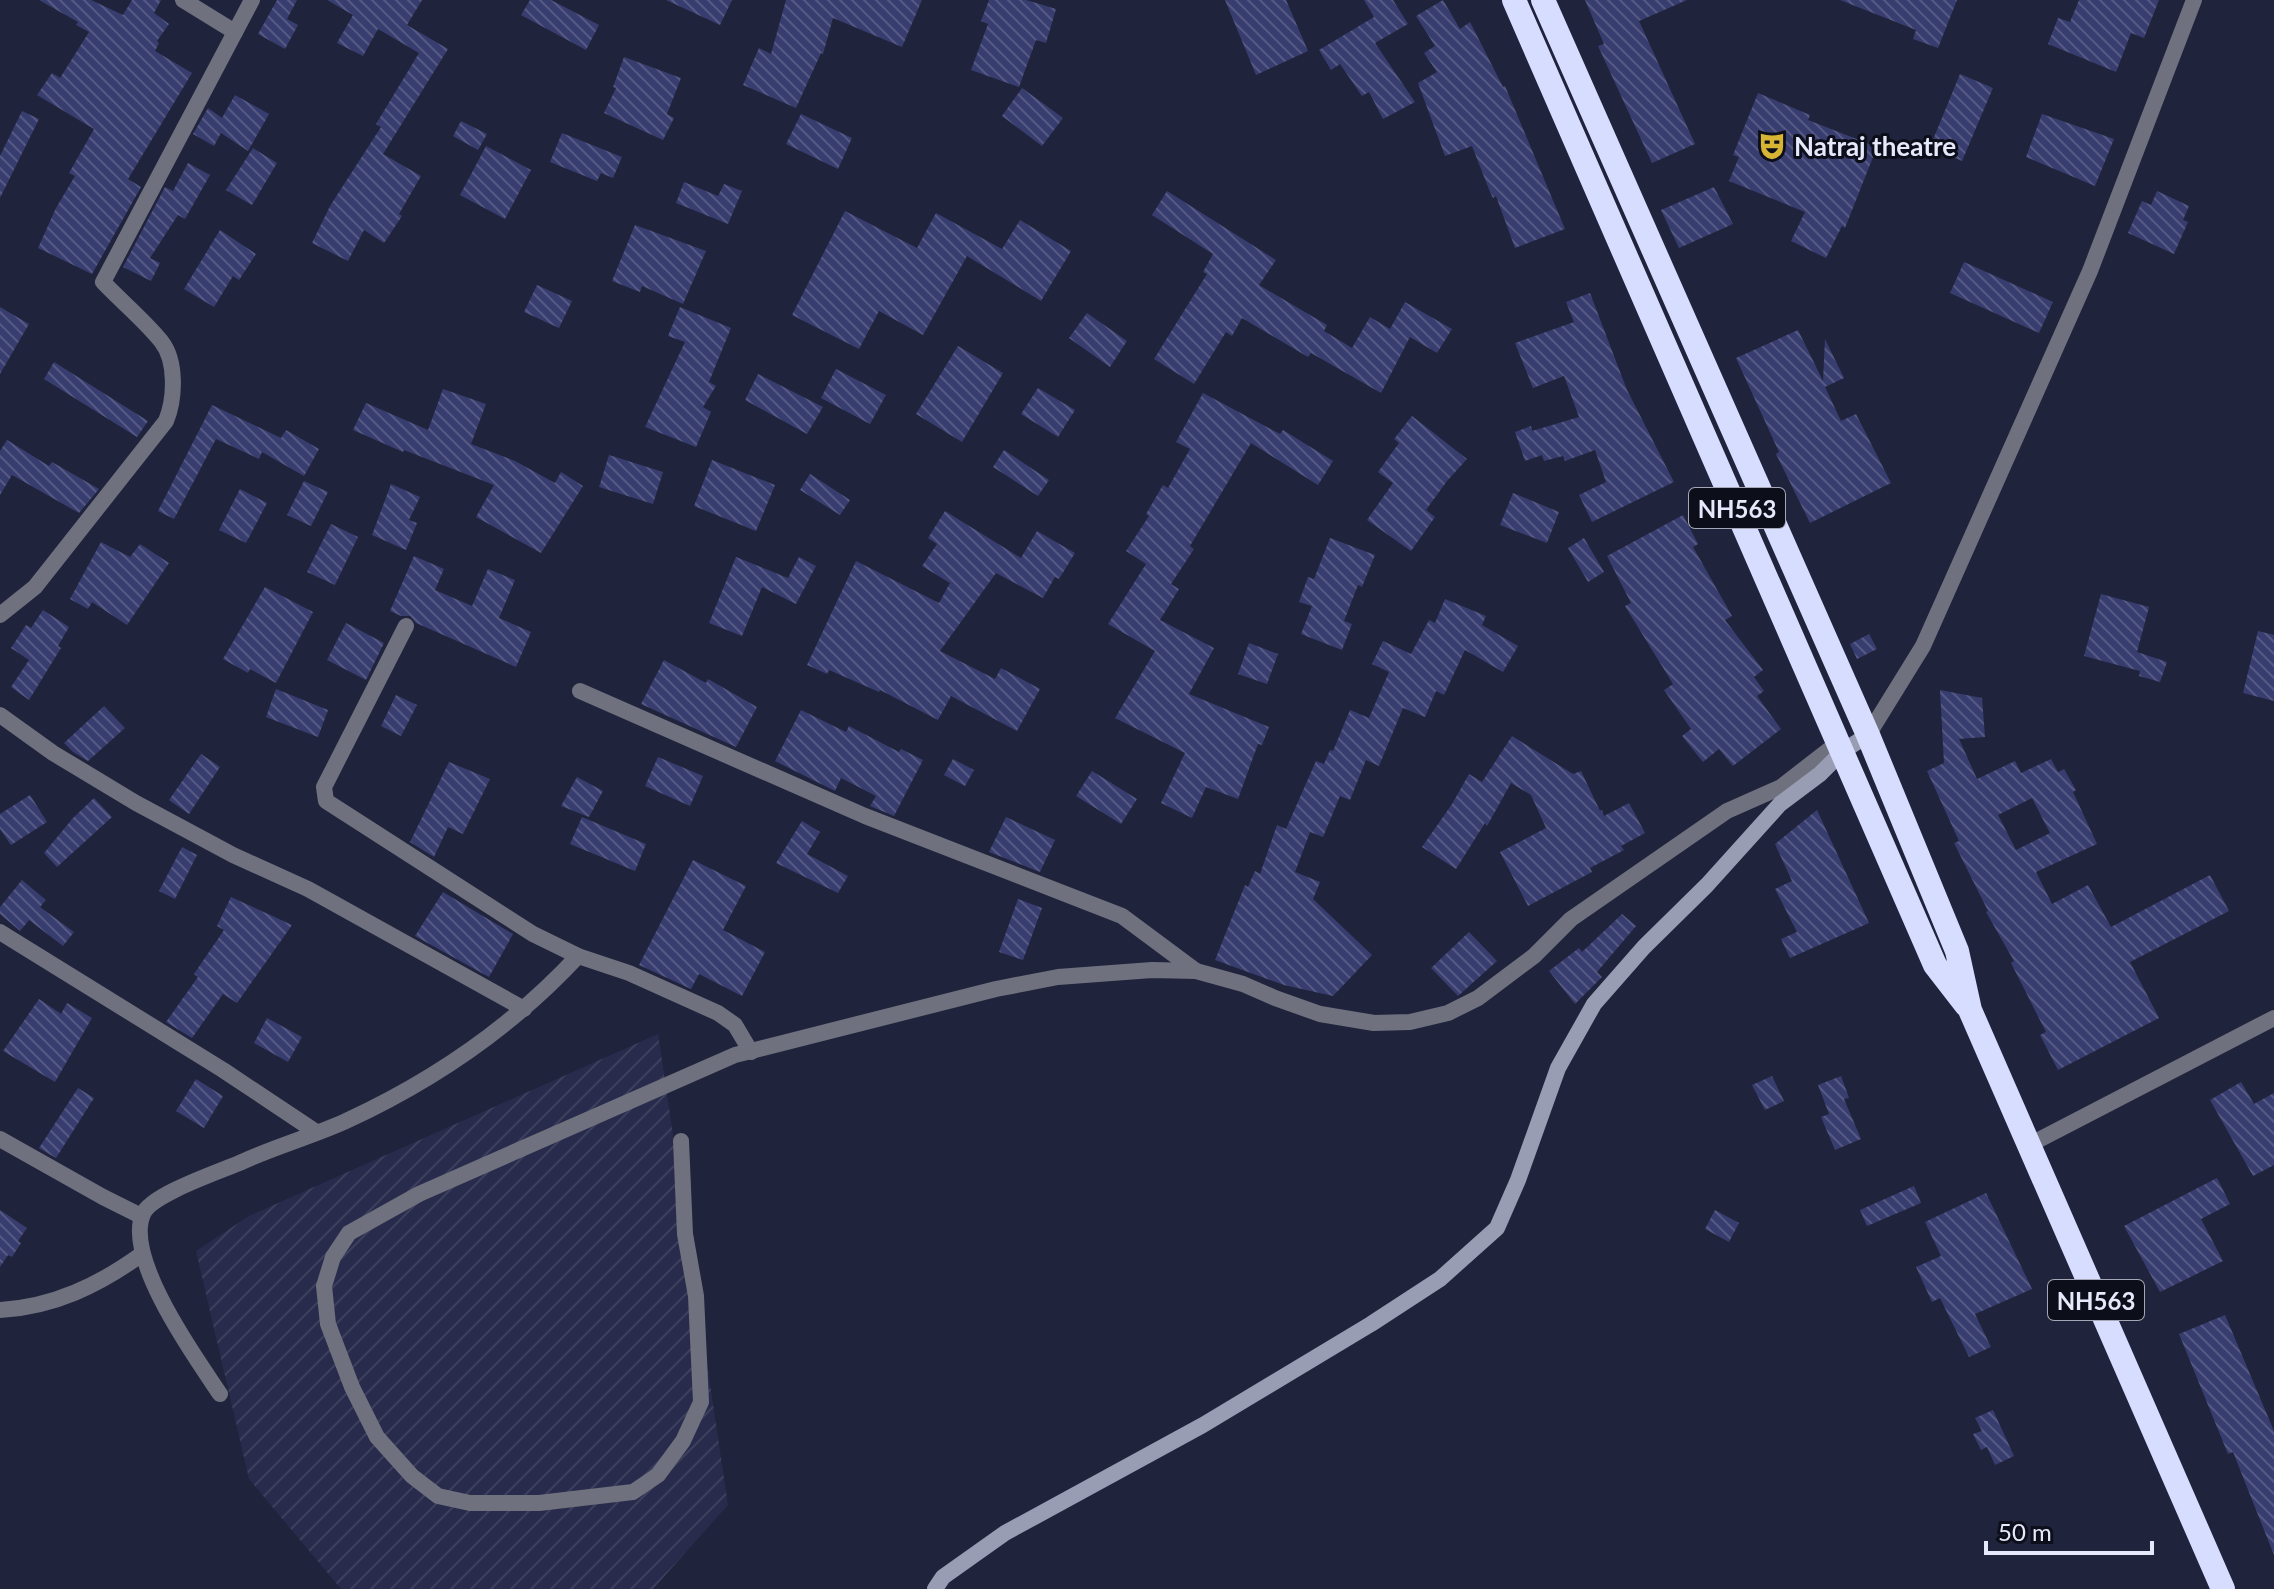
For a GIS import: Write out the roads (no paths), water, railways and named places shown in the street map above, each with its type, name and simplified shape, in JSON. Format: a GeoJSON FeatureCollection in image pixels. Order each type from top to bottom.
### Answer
{"type":"FeatureCollection","features":[{"type":"Feature","properties":{"kind":"highway","name":"NH563"},"geometry":{"type":"LineString","coordinates":[[1514,0],[1935,965],[1970,1010]]}},
{"type":"Feature","properties":{"kind":"highway","name":"NH563"},"geometry":{"type":"LineString","coordinates":[[1543,0],[1868,735],[1957,951],[1970,1010],[2223,1589]]}},
{"type":"Feature","properties":{"kind":"street"},"geometry":{"type":"LineString","coordinates":[[183,0],[235,32]]}},
{"type":"Feature","properties":{"kind":"street"},"geometry":{"type":"LineString","coordinates":[[0,615],[35,587],[60,558],[166,421],[172,406],[170,361],[162,342],[103,282],[252,0]]}},
{"type":"Feature","properties":{"kind":"street"},"geometry":{"type":"LineString","coordinates":[[681,1141],[685,1234],[696,1296],[701,1402],[683,1441],[658,1475],[633,1492],[539,1503],[470,1503],[438,1496],[412,1476],[377,1437],[352,1387],[328,1324],[324,1286],[333,1257],[349,1233],[419,1194],[723,1060],[996,989],[1058,977],[1152,970],[1196,971],[1243,984],[1320,1014],[1374,1023],[1410,1022],[1448,1013],[1478,998],[1534,956],[1571,919],[1727,811],[1781,787],[1841,746],[1868,735],[1923,646],[2090,271],[2194,0]]}},
{"type":"Feature","properties":{"kind":"street"},"geometry":{"type":"LineString","coordinates":[[406,626],[324,787],[326,801],[533,934],[578,956],[629,973],[718,1013],[735,1025],[751,1052]]}},
{"type":"Feature","properties":{"kind":"street"},"geometry":{"type":"LineString","coordinates":[[580,691],[865,816],[1122,916],[1196,971]]}},
{"type":"Feature","properties":{"kind":"street"},"geometry":{"type":"LineString","coordinates":[[0,715],[53,753],[136,803],[233,855],[308,889],[524,1009]]}},
{"type":"Feature","properties":{"kind":"street"},"geometry":{"type":"LineString","coordinates":[[935,1589],[943,1577],[1005,1533],[1203,1425],[1371,1324],[1440,1279],[1497,1228],[1518,1180],[1558,1068],[1594,1004],[1780,804],[1820,774],[1841,746]]}},
{"type":"Feature","properties":{"kind":"street"},"geometry":{"type":"LineString","coordinates":[[0,932],[223,1070],[316,1132]]}},
{"type":"Feature","properties":{"kind":"street"},"geometry":{"type":"LineString","coordinates":[[220,1394],[173,1321],[142,1254],[141,1216],[156,1199],[368,1110],[429,1077],[489,1039],[578,956]]}},
{"type":"Feature","properties":{"kind":"street"},"geometry":{"type":"LineString","coordinates":[[2029,1145],[2274,1018]]}},
{"type":"Feature","properties":{"kind":"street"},"geometry":{"type":"LineString","coordinates":[[0,1139],[141,1216]]}},
{"type":"Feature","properties":{"kind":"street"},"geometry":{"type":"LineString","coordinates":[[0,1310],[23,1309],[58,1301],[114,1273],[142,1254]]}},
{"type":"Feature","properties":{"kind":"place","name":"Natraj theatre"},"geometry":{"type":"Point","coordinates":[1772,146]}}]}
